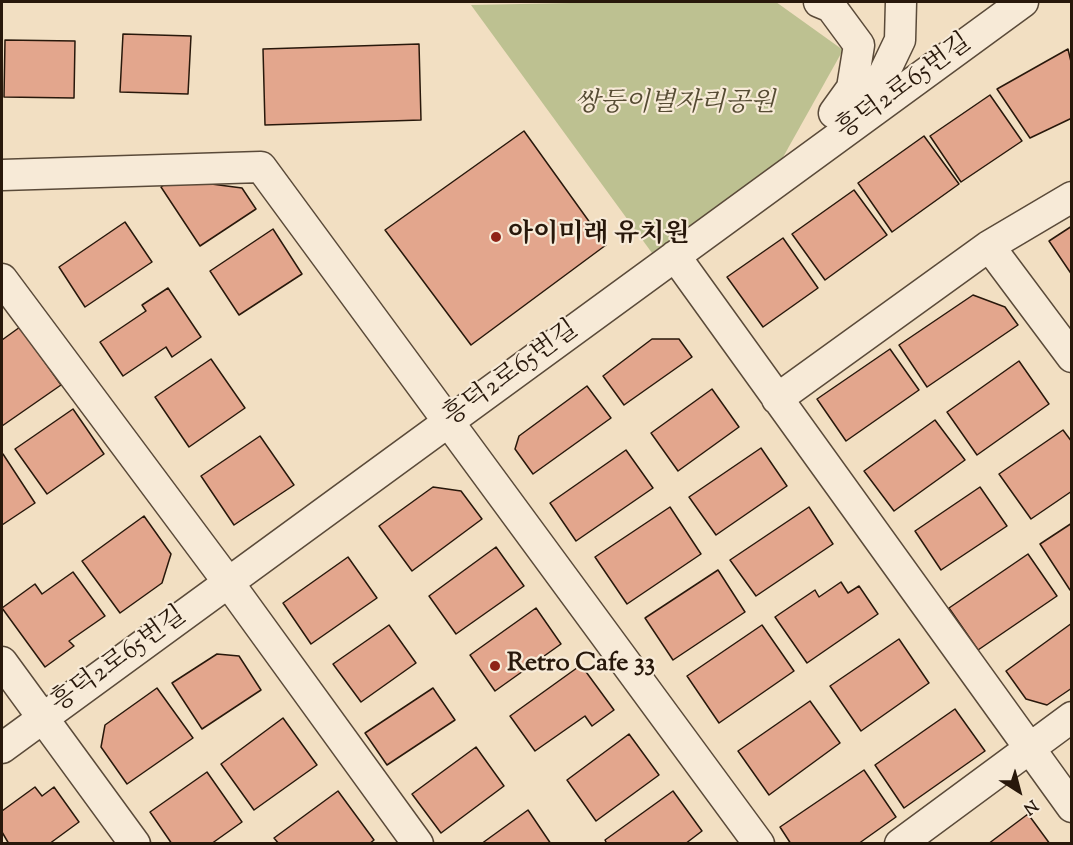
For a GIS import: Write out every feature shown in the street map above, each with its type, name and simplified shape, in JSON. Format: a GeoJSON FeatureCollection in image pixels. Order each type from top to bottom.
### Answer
{"type":"FeatureCollection","features":[{"type":"Feature","properties":{"kind":"street"},"geometry":{"type":"LineString","coordinates":[[791,171],[852,87],[859,45],[831,8],[819,2]]}},
{"type":"Feature","properties":{"kind":"street"},"geometry":{"type":"LineString","coordinates":[[791,171],[878,86],[900,40],[901,2]]}},
{"type":"Feature","properties":{"kind":"street","name":"흥덕2로65번길"},"geometry":{"type":"LineString","coordinates":[[2,748],[1023,2]]}},
{"type":"Feature","properties":{"kind":"street"},"geometry":{"type":"LineString","coordinates":[[2,175],[261,167],[759,843]]}},
{"type":"Feature","properties":{"kind":"street"},"geometry":{"type":"LineString","coordinates":[[777,399],[988,246],[1071,197]]}},
{"type":"Feature","properties":{"kind":"street"},"geometry":{"type":"LineString","coordinates":[[988,246],[1071,357]]}},
{"type":"Feature","properties":{"kind":"street"},"geometry":{"type":"LineString","coordinates":[[675,256],[1071,807]]}},
{"type":"Feature","properties":{"kind":"street"},"geometry":{"type":"LineString","coordinates":[[2,279],[228,582],[418,843]]}},
{"type":"Feature","properties":{"kind":"street"},"geometry":{"type":"LineString","coordinates":[[2,662],[135,843]]}},
{"type":"Feature","properties":{"kind":"street"},"geometry":{"type":"LineString","coordinates":[[900,843],[1071,717]]}},
{"type":"Feature","properties":{"kind":"green space","name":"쌍둥이별자리공원"},"geometry":{"type":"Polygon","coordinates":[[[776,2],[843,50],[782,159],[652,253],[471,5],[776,2]]]}},
{"type":"Feature","properties":{"kind":"building"},"geometry":{"type":"Polygon","coordinates":[[[123,34],[191,36],[188,94],[120,92],[123,34]]]}},
{"type":"Feature","properties":{"kind":"building"},"geometry":{"type":"Polygon","coordinates":[[[5,40],[75,41],[74,98],[4,97],[5,40]]]}},
{"type":"Feature","properties":{"kind":"building"},"geometry":{"type":"Polygon","coordinates":[[[419,44],[421,120],[265,125],[263,49],[419,44]]]}},
{"type":"Feature","properties":{"kind":"building"},"geometry":{"type":"Polygon","coordinates":[[[1068,49],[1072,66],[1072,118],[1030,138],[997,89],[1068,49]]]}},
{"type":"Feature","properties":{"kind":"building"},"geometry":{"type":"Polygon","coordinates":[[[990,95],[1022,141],[961,182],[930,136],[990,95]]]}},
{"type":"Feature","properties":{"kind":"building","name":"아이미래 유치원"},"geometry":{"type":"Polygon","coordinates":[[[524,131],[606,245],[471,345],[385,230],[524,131]]]}},
{"type":"Feature","properties":{"kind":"building"},"geometry":{"type":"Polygon","coordinates":[[[924,136],[959,184],[892,232],[858,183],[924,136]]]}},
{"type":"Feature","properties":{"kind":"building"},"geometry":{"type":"Polygon","coordinates":[[[173,179],[242,188],[256,209],[200,246],[161,187],[173,179]]]}},
{"type":"Feature","properties":{"kind":"building"},"geometry":{"type":"Polygon","coordinates":[[[854,190],[887,235],[825,280],[792,234],[854,190]]]}},
{"type":"Feature","properties":{"kind":"building"},"geometry":{"type":"Polygon","coordinates":[[[125,222],[152,262],[85,307],[59,267],[125,222]]]}},
{"type":"Feature","properties":{"kind":"building"},"geometry":{"type":"Polygon","coordinates":[[[1072,226],[1072,275],[1049,241],[1072,226]]]}},
{"type":"Feature","properties":{"kind":"building"},"geometry":{"type":"Polygon","coordinates":[[[273,229],[302,274],[239,315],[210,271],[273,229]]]}},
{"type":"Feature","properties":{"kind":"building"},"geometry":{"type":"Polygon","coordinates":[[[783,238],[818,288],[763,327],[727,277],[783,238]]]}},
{"type":"Feature","properties":{"kind":"building"},"geometry":{"type":"Polygon","coordinates":[[[168,288],[201,337],[172,357],[166,347],[123,376],[100,342],[146,311],[142,305],[168,288]]]}},
{"type":"Feature","properties":{"kind":"building"},"geometry":{"type":"Polygon","coordinates":[[[973,295],[1005,307],[1018,325],[927,387],[899,345],[973,295]]]}},
{"type":"Feature","properties":{"kind":"building"},"geometry":{"type":"Polygon","coordinates":[[[20,327],[61,385],[2,426],[2,340],[20,327]]]}},
{"type":"Feature","properties":{"kind":"building"},"geometry":{"type":"Polygon","coordinates":[[[652,339],[679,339],[692,357],[624,405],[603,376],[652,339]]]}},
{"type":"Feature","properties":{"kind":"building"},"geometry":{"type":"Polygon","coordinates":[[[890,349],[919,390],[846,441],[817,399],[890,349]]]}},
{"type":"Feature","properties":{"kind":"building"},"geometry":{"type":"Polygon","coordinates":[[[211,359],[245,408],[189,447],[155,397],[211,359]]]}},
{"type":"Feature","properties":{"kind":"building"},"geometry":{"type":"Polygon","coordinates":[[[1019,361],[1049,404],[977,455],[947,412],[1019,361]]]}},
{"type":"Feature","properties":{"kind":"building"},"geometry":{"type":"Polygon","coordinates":[[[587,386],[611,418],[533,474],[515,449],[519,436],[587,386]]]}},
{"type":"Feature","properties":{"kind":"building"},"geometry":{"type":"Polygon","coordinates":[[[712,389],[739,427],[678,471],[651,433],[712,389]]]}},
{"type":"Feature","properties":{"kind":"building"},"geometry":{"type":"Polygon","coordinates":[[[73,409],[104,454],[47,494],[15,449],[73,409]]]}},
{"type":"Feature","properties":{"kind":"building"},"geometry":{"type":"Polygon","coordinates":[[[935,420],[965,460],[894,511],[864,471],[935,420]]]}},
{"type":"Feature","properties":{"kind":"building"},"geometry":{"type":"Polygon","coordinates":[[[1063,430],[1072,442],[1072,491],[1031,519],[999,474],[1063,430]]]}},
{"type":"Feature","properties":{"kind":"building"},"geometry":{"type":"Polygon","coordinates":[[[260,436],[294,485],[234,525],[201,476],[260,436]]]}},
{"type":"Feature","properties":{"kind":"building"},"geometry":{"type":"Polygon","coordinates":[[[761,448],[787,486],[716,535],[689,497],[761,448]]]}},
{"type":"Feature","properties":{"kind":"building"},"geometry":{"type":"Polygon","coordinates":[[[626,450],[653,488],[576,541],[550,503],[626,450]]]}},
{"type":"Feature","properties":{"kind":"building"},"geometry":{"type":"Polygon","coordinates":[[[2,455],[35,503],[2,525],[2,455]]]}},
{"type":"Feature","properties":{"kind":"building"},"geometry":{"type":"Polygon","coordinates":[[[433,487],[461,491],[482,519],[412,571],[379,526],[433,487]]]}},
{"type":"Feature","properties":{"kind":"building"},"geometry":{"type":"Polygon","coordinates":[[[980,487],[1007,526],[941,570],[915,531],[980,487]]]}},
{"type":"Feature","properties":{"kind":"building"},"geometry":{"type":"Polygon","coordinates":[[[670,507],[701,554],[627,604],[595,557],[670,507]]]}},
{"type":"Feature","properties":{"kind":"building"},"geometry":{"type":"Polygon","coordinates":[[[809,507],[833,544],[756,596],[730,560],[809,507]]]}},
{"type":"Feature","properties":{"kind":"building"},"geometry":{"type":"Polygon","coordinates":[[[144,516],[171,554],[162,583],[120,613],[82,561],[144,516]]]}},
{"type":"Feature","properties":{"kind":"building"},"geometry":{"type":"Polygon","coordinates":[[[1072,523],[1072,589],[1070,590],[1040,544],[1072,523]]]}},
{"type":"Feature","properties":{"kind":"building"},"geometry":{"type":"Polygon","coordinates":[[[496,547],[524,586],[456,634],[429,596],[496,547]]]}},
{"type":"Feature","properties":{"kind":"building"},"geometry":{"type":"Polygon","coordinates":[[[1028,554],[1057,596],[978,650],[949,608],[1028,554]]]}},
{"type":"Feature","properties":{"kind":"building"},"geometry":{"type":"Polygon","coordinates":[[[348,557],[377,598],[311,644],[283,603],[348,557]]]}},
{"type":"Feature","properties":{"kind":"building"},"geometry":{"type":"Polygon","coordinates":[[[718,570],[745,612],[673,660],[645,618],[718,570]]]}},
{"type":"Feature","properties":{"kind":"building"},"geometry":{"type":"Polygon","coordinates":[[[73,572],[105,616],[69,641],[74,646],[45,667],[2,608],[35,584],[42,594],[73,572]]]}},
{"type":"Feature","properties":{"kind":"building"},"geometry":{"type":"Polygon","coordinates":[[[841,582],[848,593],[859,586],[878,614],[807,663],[775,617],[815,590],[819,597],[841,582]]]}},
{"type":"Feature","properties":{"kind":"building"},"geometry":{"type":"Polygon","coordinates":[[[536,608],[561,644],[495,691],[470,655],[536,608]]]}},
{"type":"Feature","properties":{"kind":"building"},"geometry":{"type":"Polygon","coordinates":[[[1072,623],[1072,688],[1047,705],[1026,699],[1006,671],[1072,623]]]}},
{"type":"Feature","properties":{"kind":"building"},"geometry":{"type":"Polygon","coordinates":[[[389,625],[416,663],[361,702],[333,664],[389,625]]]}},
{"type":"Feature","properties":{"kind":"building"},"geometry":{"type":"Polygon","coordinates":[[[762,625],[794,671],[719,723],[687,676],[762,625]]]}},
{"type":"Feature","properties":{"kind":"building"},"geometry":{"type":"Polygon","coordinates":[[[899,639],[929,683],[861,731],[830,686],[899,639]]]}},
{"type":"Feature","properties":{"kind":"building"},"geometry":{"type":"Polygon","coordinates":[[[217,654],[239,656],[261,690],[202,729],[172,683],[217,654]]]}},
{"type":"Feature","properties":{"kind":"building"},"geometry":{"type":"Polygon","coordinates":[[[581,665],[614,710],[592,726],[585,716],[535,751],[510,716],[581,665]]]}},
{"type":"Feature","properties":{"kind":"building"},"geometry":{"type":"Polygon","coordinates":[[[157,688],[193,738],[127,784],[101,747],[105,725],[157,688]]]}},
{"type":"Feature","properties":{"kind":"building"},"geometry":{"type":"Polygon","coordinates":[[[433,688],[455,720],[387,765],[365,733],[433,688]]]}},
{"type":"Feature","properties":{"kind":"building"},"geometry":{"type":"Polygon","coordinates":[[[810,701],[840,743],[769,795],[738,751],[810,701]]]}},
{"type":"Feature","properties":{"kind":"building"},"geometry":{"type":"Polygon","coordinates":[[[955,709],[985,751],[904,808],[875,765],[955,709]]]}},
{"type":"Feature","properties":{"kind":"building"},"geometry":{"type":"Polygon","coordinates":[[[283,718],[317,765],[254,810],[221,764],[283,718]]]}},
{"type":"Feature","properties":{"kind":"building"},"geometry":{"type":"Polygon","coordinates":[[[629,734],[659,775],[596,821],[567,780],[629,734]]]}},
{"type":"Feature","properties":{"kind":"building"},"geometry":{"type":"Polygon","coordinates":[[[476,747],[504,786],[441,833],[412,794],[476,747]]]}},
{"type":"Feature","properties":{"kind":"building"},"geometry":{"type":"Polygon","coordinates":[[[864,770],[896,817],[858,844],[791,844],[780,827],[864,770]]]}},
{"type":"Feature","properties":{"kind":"building"},"geometry":{"type":"Polygon","coordinates":[[[207,772],[242,822],[211,844],[172,844],[150,812],[207,772]]]}},
{"type":"Feature","properties":{"kind":"building"},"geometry":{"type":"Polygon","coordinates":[[[35,787],[42,796],[54,787],[79,822],[49,844],[9,844],[2,832],[2,811],[35,787]]]}},
{"type":"Feature","properties":{"kind":"building"},"geometry":{"type":"Polygon","coordinates":[[[338,791],[374,840],[369,844],[279,844],[274,838],[338,791]]]}},
{"type":"Feature","properties":{"kind":"building"},"geometry":{"type":"Polygon","coordinates":[[[673,791],[702,831],[685,844],[607,844],[605,840],[673,791]]]}},
{"type":"Feature","properties":{"kind":"building"},"geometry":{"type":"Polygon","coordinates":[[[528,810],[551,844],[481,844],[528,810]]]}},
{"type":"Feature","properties":{"kind":"building"},"geometry":{"type":"Polygon","coordinates":[[[1028,814],[1050,844],[988,844],[1028,814]]]}},
{"type":"Feature","properties":{"kind":"place","name":"아이미래 유치원"},"geometry":{"type":"Point","coordinates":[496,237]}},
{"type":"Feature","properties":{"kind":"place","name":"Retro Cafe 33"},"geometry":{"type":"Point","coordinates":[495,666]}}]}
